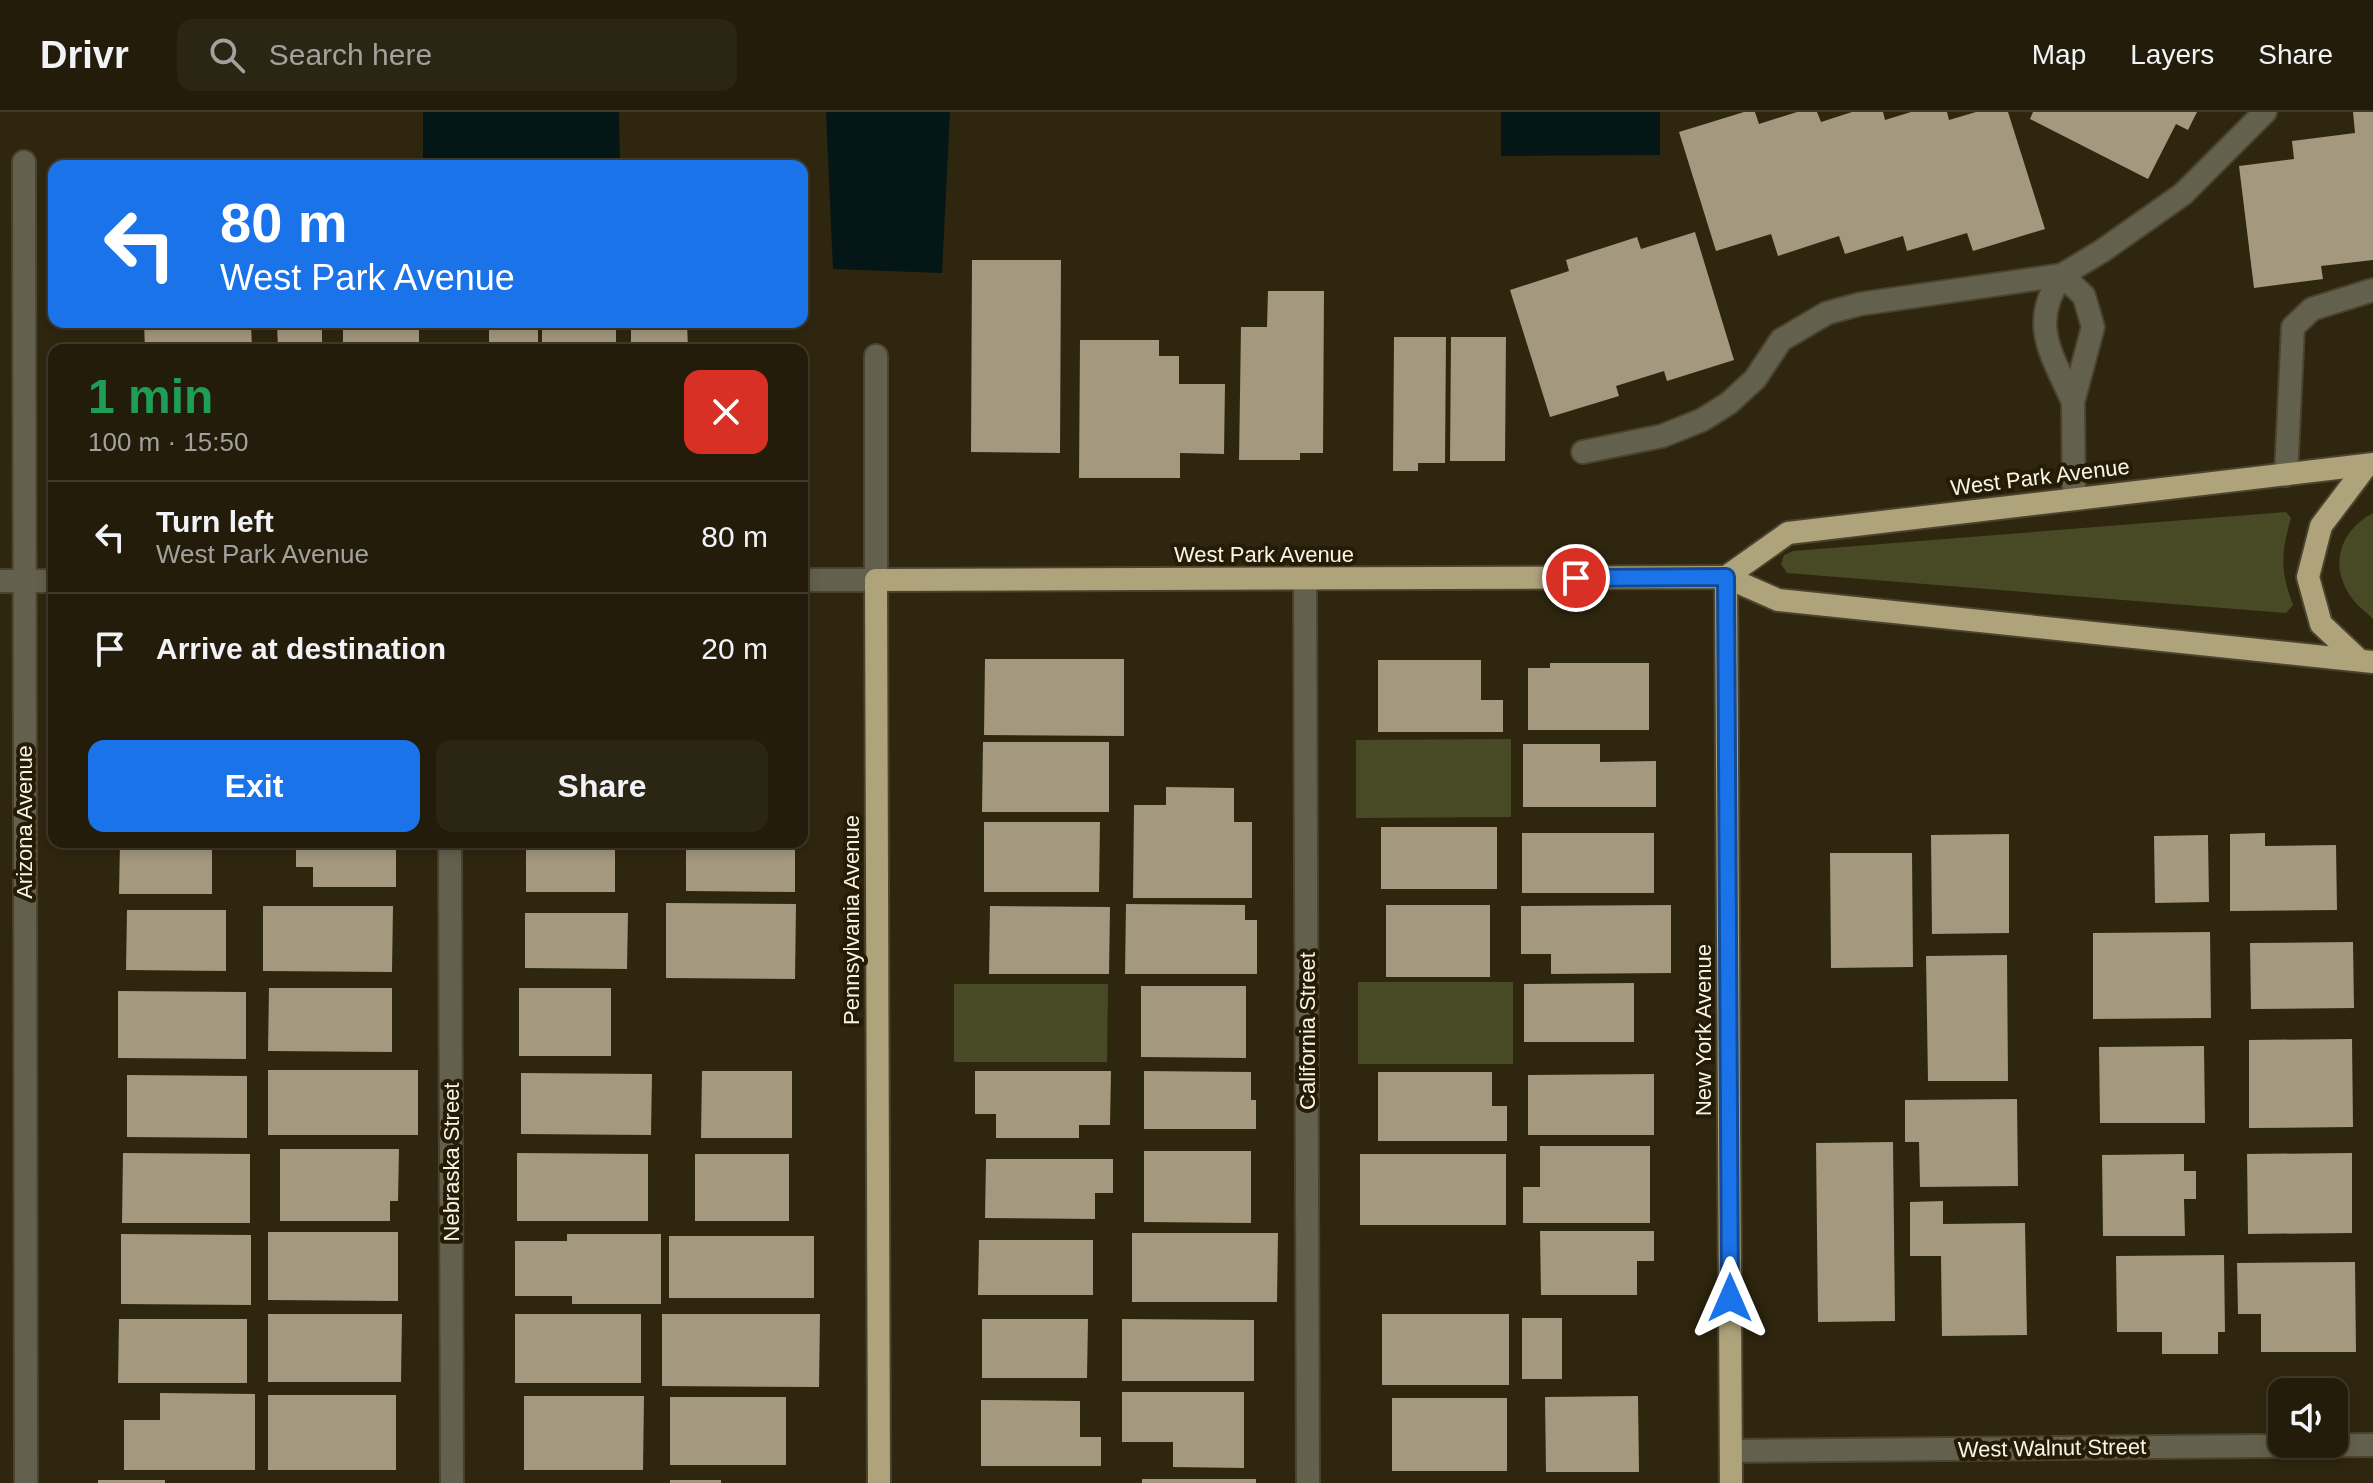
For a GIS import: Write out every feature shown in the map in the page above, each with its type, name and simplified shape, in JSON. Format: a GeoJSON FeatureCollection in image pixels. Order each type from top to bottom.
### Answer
{"type":"FeatureCollection","features":[{"type":"Feature","properties":{"kind":"highway","name":"West Park Avenue"},"geometry":{"type":"LineString","coordinates":[[1726,577],[1788,533],[2370,464]]}},
{"type":"Feature","properties":{"kind":"highway"},"geometry":{"type":"LineString","coordinates":[[2366,661],[2321,624],[2308,577],[2321,526],[2370,464]]}},
{"type":"Feature","properties":{"kind":"highway","name":"West Park Avenue"},"geometry":{"type":"LineString","coordinates":[[876,580],[1726,577],[1778,600],[2366,661]]}},
{"type":"Feature","properties":{"kind":"highway","name":"New York Avenue"},"geometry":{"type":"LineString","coordinates":[[1726,577],[1731,1483]]}},
{"type":"Feature","properties":{"kind":"highway","name":"Pennsylvania Avenue"},"geometry":{"type":"LineString","coordinates":[[876,580],[879,1483]]}},
{"type":"Feature","properties":{"kind":"street"},"geometry":{"type":"LineString","coordinates":[[1583,452],[1662,436],[1702,420],[1729,403],[1755,379],[1781,340],[1827,313],[1860,304],[2062,275],[2183,194],[2265,112]]}},
{"type":"Feature","properties":{"kind":"street","name":"Arizona Avenue"},"geometry":{"type":"LineString","coordinates":[[24,162],[26,1483]]}},
{"type":"Feature","properties":{"kind":"street"},"geometry":{"type":"LineString","coordinates":[[2062,275],[2084,296],[2093,327],[2073,402],[2074,499]]}},
{"type":"Feature","properties":{"kind":"street"},"geometry":{"type":"LineString","coordinates":[[2062,275],[2049,294],[2043,334],[2073,402]]}},
{"type":"Feature","properties":{"kind":"street"},"geometry":{"type":"LineString","coordinates":[[2286,475],[2293,327],[2312,309],[2373,290]]}},
{"type":"Feature","properties":{"kind":"street","name":"Pennsylvania Avenue"},"geometry":{"type":"LineString","coordinates":[[876,356],[876,580]]}},
{"type":"Feature","properties":{"kind":"street","name":"West Park Avenue"},"geometry":{"type":"LineString","coordinates":[[808,580],[876,580]]}},
{"type":"Feature","properties":{"kind":"street","name":"California Street"},"geometry":{"type":"LineString","coordinates":[[1305,580],[1308,1483]]}},
{"type":"Feature","properties":{"kind":"street"},"geometry":{"type":"LineString","coordinates":[[0,581],[48,581]]}},
{"type":"Feature","properties":{"kind":"street","name":"Nebraska Street"},"geometry":{"type":"LineString","coordinates":[[450,848],[452,1483]]}},
{"type":"Feature","properties":{"kind":"street","name":"West Walnut Street"},"geometry":{"type":"LineString","coordinates":[[1731,1451],[2373,1445]]}},
{"type":"Feature","properties":{"kind":"green space"},"geometry":{"type":"Polygon","coordinates":[[[2286,512],[2291,518],[2285,542],[2284,572],[2293,605],[2286,613],[1787,573],[1781,564],[1784,555],[1793,551],[2286,512]]]}},
{"type":"Feature","properties":{"kind":"green space"},"geometry":{"type":"Polygon","coordinates":[[[2373,513],[2373,619],[2346,589],[2339,564],[2345,540],[2361,521],[2373,513]]]}},
{"type":"Feature","properties":{"kind":"green space"},"geometry":{"type":"Polygon","coordinates":[[[1511,739],[1511,817],[1356,818],[1356,740],[1511,739]]]}},
{"type":"Feature","properties":{"kind":"green space"},"geometry":{"type":"Polygon","coordinates":[[[1358,982],[1513,982],[1513,1064],[1358,1064],[1358,982]]]}},
{"type":"Feature","properties":{"kind":"green space"},"geometry":{"type":"Polygon","coordinates":[[[954,984],[1108,984],[1107,1062],[954,1062],[954,984]]]}},
{"type":"Feature","properties":{"kind":"shaded area"},"geometry":{"type":"Polygon","coordinates":[[[423,112],[619,112],[620,160],[423,160],[423,112]]]}},
{"type":"Feature","properties":{"kind":"shaded area"},"geometry":{"type":"Polygon","coordinates":[[[826,112],[950,112],[942,273],[833,269],[826,112]]]}},
{"type":"Feature","properties":{"kind":"shaded area"},"geometry":{"type":"Polygon","coordinates":[[[1501,112],[1660,112],[1660,155],[1501,156],[1501,112]]]}},
{"type":"Feature","properties":{"kind":"building"},"geometry":{"type":"Polygon","coordinates":[[[1744,112],[1755,112],[1759,124],[1797,112],[1817,112],[1821,122],[1852,112],[1883,112],[1885,120],[1911,112],[1947,112],[1949,120],[1976,112],[2008,112],[2045,229],[1973,251],[1967,233],[1907,251],[1903,236],[1845,254],[1839,236],[1778,256],[1771,234],[1716,251],[1679,132],[1744,112]]]}},
{"type":"Feature","properties":{"kind":"building"},"geometry":{"type":"Polygon","coordinates":[[[2033,112],[2197,112],[2188,130],[2176,124],[2148,179],[2030,119],[2033,112]]]}},
{"type":"Feature","properties":{"kind":"building"},"geometry":{"type":"Polygon","coordinates":[[[2353,112],[2373,112],[2373,260],[2321,266],[2323,279],[2254,288],[2239,166],[2294,159],[2292,141],[2355,133],[2353,112]]]}},
{"type":"Feature","properties":{"kind":"building"},"geometry":{"type":"Polygon","coordinates":[[[1695,232],[1734,360],[1667,381],[1664,371],[1616,386],[1619,396],[1550,417],[1510,290],[1569,271],[1566,260],[1637,237],[1641,249],[1695,232]]]}},
{"type":"Feature","properties":{"kind":"building"},"geometry":{"type":"Polygon","coordinates":[[[972,260],[1061,260],[1060,453],[971,452],[972,260]]]}},
{"type":"Feature","properties":{"kind":"building"},"geometry":{"type":"Polygon","coordinates":[[[1268,291],[1324,291],[1323,453],[1300,453],[1300,460],[1239,460],[1241,327],[1267,327],[1268,291]]]}},
{"type":"Feature","properties":{"kind":"building"},"geometry":{"type":"Polygon","coordinates":[[[144,328],[251,328],[252,344],[145,344],[144,328]]]}},
{"type":"Feature","properties":{"kind":"building"},"geometry":{"type":"Polygon","coordinates":[[[277,328],[322,328],[322,344],[278,344],[277,328]]]}},
{"type":"Feature","properties":{"kind":"building"},"geometry":{"type":"Polygon","coordinates":[[[343,328],[419,328],[419,344],[343,344],[343,328]]]}},
{"type":"Feature","properties":{"kind":"building"},"geometry":{"type":"Polygon","coordinates":[[[489,328],[538,328],[538,344],[489,344],[489,328]]]}},
{"type":"Feature","properties":{"kind":"building"},"geometry":{"type":"Polygon","coordinates":[[[542,328],[616,328],[616,344],[542,344],[542,328]]]}},
{"type":"Feature","properties":{"kind":"building"},"geometry":{"type":"Polygon","coordinates":[[[631,328],[687,328],[688,344],[631,344],[631,328]]]}},
{"type":"Feature","properties":{"kind":"building"},"geometry":{"type":"Polygon","coordinates":[[[1394,337],[1446,337],[1445,463],[1418,463],[1418,471],[1393,471],[1394,337]]]}},
{"type":"Feature","properties":{"kind":"building"},"geometry":{"type":"Polygon","coordinates":[[[1451,337],[1506,337],[1505,461],[1450,461],[1451,337]]]}},
{"type":"Feature","properties":{"kind":"building"},"geometry":{"type":"Polygon","coordinates":[[[1080,340],[1159,340],[1159,356],[1179,356],[1179,384],[1225,384],[1224,454],[1180,453],[1180,478],[1079,478],[1080,340]]]}},
{"type":"Feature","properties":{"kind":"building"},"geometry":{"type":"Polygon","coordinates":[[[985,659],[1124,659],[1124,736],[984,735],[985,659]]]}},
{"type":"Feature","properties":{"kind":"building"},"geometry":{"type":"Polygon","coordinates":[[[1378,660],[1481,660],[1481,700],[1503,700],[1503,732],[1378,732],[1378,660]]]}},
{"type":"Feature","properties":{"kind":"building"},"geometry":{"type":"Polygon","coordinates":[[[1550,663],[1649,663],[1649,730],[1528,730],[1528,668],[1550,668],[1550,663]]]}},
{"type":"Feature","properties":{"kind":"building"},"geometry":{"type":"Polygon","coordinates":[[[983,742],[1109,742],[1109,812],[982,812],[983,742]]]}},
{"type":"Feature","properties":{"kind":"building"},"geometry":{"type":"Polygon","coordinates":[[[1523,744],[1600,744],[1600,762],[1656,761],[1656,807],[1523,807],[1523,744]]]}},
{"type":"Feature","properties":{"kind":"building"},"geometry":{"type":"Polygon","coordinates":[[[1166,787],[1234,788],[1234,822],[1252,822],[1252,898],[1133,898],[1134,805],[1166,805],[1166,787]]]}},
{"type":"Feature","properties":{"kind":"building"},"geometry":{"type":"Polygon","coordinates":[[[984,822],[1100,822],[1099,892],[984,892],[984,822]]]}},
{"type":"Feature","properties":{"kind":"building"},"geometry":{"type":"Polygon","coordinates":[[[1381,827],[1497,827],[1497,889],[1381,889],[1381,827]]]}},
{"type":"Feature","properties":{"kind":"building"},"geometry":{"type":"Polygon","coordinates":[[[1522,833],[1654,833],[1654,893],[1522,893],[1522,833]]]}},
{"type":"Feature","properties":{"kind":"building"},"geometry":{"type":"Polygon","coordinates":[[[2265,833],[2265,846],[2336,845],[2337,910],[2230,911],[2230,834],[2265,833]]]}},
{"type":"Feature","properties":{"kind":"building"},"geometry":{"type":"Polygon","coordinates":[[[2009,834],[2009,933],[1932,934],[1931,835],[2009,834]]]}},
{"type":"Feature","properties":{"kind":"building"},"geometry":{"type":"Polygon","coordinates":[[[2208,835],[2209,902],[2155,903],[2154,836],[2208,835]]]}},
{"type":"Feature","properties":{"kind":"building"},"geometry":{"type":"Polygon","coordinates":[[[120,848],[212,848],[212,894],[119,894],[120,848]]]}},
{"type":"Feature","properties":{"kind":"building"},"geometry":{"type":"Polygon","coordinates":[[[296,848],[396,848],[396,887],[313,887],[313,867],[296,867],[296,848]]]}},
{"type":"Feature","properties":{"kind":"building"},"geometry":{"type":"Polygon","coordinates":[[[526,848],[615,848],[615,892],[526,892],[526,848]]]}},
{"type":"Feature","properties":{"kind":"building"},"geometry":{"type":"Polygon","coordinates":[[[686,848],[795,848],[795,892],[686,891],[686,848]]]}},
{"type":"Feature","properties":{"kind":"building"},"geometry":{"type":"Polygon","coordinates":[[[1830,853],[1912,853],[1913,967],[1831,968],[1830,853]]]}},
{"type":"Feature","properties":{"kind":"building"},"geometry":{"type":"Polygon","coordinates":[[[666,903],[796,904],[795,979],[666,978],[666,903]]]}},
{"type":"Feature","properties":{"kind":"building"},"geometry":{"type":"Polygon","coordinates":[[[1126,904],[1245,905],[1245,920],[1257,920],[1257,974],[1125,974],[1126,904]]]}},
{"type":"Feature","properties":{"kind":"building"},"geometry":{"type":"Polygon","coordinates":[[[1386,905],[1490,905],[1490,977],[1386,977],[1386,905]]]}},
{"type":"Feature","properties":{"kind":"building"},"geometry":{"type":"Polygon","coordinates":[[[1671,905],[1671,973],[1551,974],[1551,954],[1521,954],[1521,906],[1671,905]]]}},
{"type":"Feature","properties":{"kind":"building"},"geometry":{"type":"Polygon","coordinates":[[[263,906],[393,906],[392,972],[263,971],[263,906]]]}},
{"type":"Feature","properties":{"kind":"building"},"geometry":{"type":"Polygon","coordinates":[[[990,906],[1110,907],[1109,974],[989,974],[990,906]]]}},
{"type":"Feature","properties":{"kind":"building"},"geometry":{"type":"Polygon","coordinates":[[[127,910],[226,910],[226,971],[126,970],[127,910]]]}},
{"type":"Feature","properties":{"kind":"building"},"geometry":{"type":"Polygon","coordinates":[[[525,913],[628,913],[627,969],[525,968],[525,913]]]}},
{"type":"Feature","properties":{"kind":"building"},"geometry":{"type":"Polygon","coordinates":[[[2210,932],[2211,1018],[2093,1019],[2093,933],[2210,932]]]}},
{"type":"Feature","properties":{"kind":"building"},"geometry":{"type":"Polygon","coordinates":[[[2353,942],[2354,1008],[2251,1009],[2250,943],[2353,942]]]}},
{"type":"Feature","properties":{"kind":"building"},"geometry":{"type":"Polygon","coordinates":[[[2007,955],[2008,1081],[1928,1081],[1926,956],[2007,955]]]}},
{"type":"Feature","properties":{"kind":"building"},"geometry":{"type":"Polygon","coordinates":[[[1634,983],[1634,1042],[1524,1042],[1524,984],[1634,983]]]}},
{"type":"Feature","properties":{"kind":"building"},"geometry":{"type":"Polygon","coordinates":[[[1141,986],[1246,986],[1246,1058],[1141,1057],[1141,986]]]}},
{"type":"Feature","properties":{"kind":"building"},"geometry":{"type":"Polygon","coordinates":[[[269,988],[392,988],[392,1052],[268,1051],[269,988]]]}},
{"type":"Feature","properties":{"kind":"building"},"geometry":{"type":"Polygon","coordinates":[[[519,988],[611,988],[611,1056],[519,1056],[519,988]]]}},
{"type":"Feature","properties":{"kind":"building"},"geometry":{"type":"Polygon","coordinates":[[[118,991],[246,992],[246,1059],[118,1058],[118,991]]]}},
{"type":"Feature","properties":{"kind":"building"},"geometry":{"type":"Polygon","coordinates":[[[2352,1039],[2353,1127],[2249,1128],[2249,1040],[2352,1039]]]}},
{"type":"Feature","properties":{"kind":"building"},"geometry":{"type":"Polygon","coordinates":[[[2204,1046],[2205,1123],[2100,1123],[2099,1047],[2204,1046]]]}},
{"type":"Feature","properties":{"kind":"building"},"geometry":{"type":"Polygon","coordinates":[[[268,1070],[418,1070],[418,1135],[268,1135],[268,1070]]]}},
{"type":"Feature","properties":{"kind":"building"},"geometry":{"type":"Polygon","coordinates":[[[702,1071],[792,1071],[792,1138],[701,1138],[702,1071]]]}},
{"type":"Feature","properties":{"kind":"building"},"geometry":{"type":"Polygon","coordinates":[[[975,1071],[1111,1071],[1110,1125],[1079,1125],[1079,1138],[996,1138],[996,1114],[975,1114],[975,1071]]]}},
{"type":"Feature","properties":{"kind":"building"},"geometry":{"type":"Polygon","coordinates":[[[1144,1071],[1251,1072],[1251,1100],[1256,1100],[1256,1129],[1144,1129],[1144,1071]]]}},
{"type":"Feature","properties":{"kind":"building"},"geometry":{"type":"Polygon","coordinates":[[[1378,1072],[1492,1072],[1492,1106],[1507,1106],[1507,1141],[1378,1141],[1378,1072]]]}},
{"type":"Feature","properties":{"kind":"building"},"geometry":{"type":"Polygon","coordinates":[[[521,1073],[652,1074],[651,1135],[521,1134],[521,1073]]]}},
{"type":"Feature","properties":{"kind":"building"},"geometry":{"type":"Polygon","coordinates":[[[1654,1074],[1654,1135],[1528,1135],[1528,1075],[1654,1074]]]}},
{"type":"Feature","properties":{"kind":"building"},"geometry":{"type":"Polygon","coordinates":[[[127,1075],[247,1076],[247,1138],[127,1137],[127,1075]]]}},
{"type":"Feature","properties":{"kind":"building"},"geometry":{"type":"Polygon","coordinates":[[[2017,1099],[2018,1186],[1920,1187],[1919,1142],[1905,1142],[1905,1100],[2017,1099]]]}},
{"type":"Feature","properties":{"kind":"building"},"geometry":{"type":"Polygon","coordinates":[[[1893,1142],[1895,1321],[1818,1322],[1816,1143],[1893,1142]]]}},
{"type":"Feature","properties":{"kind":"building"},"geometry":{"type":"Polygon","coordinates":[[[1540,1146],[1650,1146],[1650,1223],[1523,1223],[1523,1187],[1540,1187],[1540,1146]]]}},
{"type":"Feature","properties":{"kind":"building"},"geometry":{"type":"Polygon","coordinates":[[[280,1149],[399,1149],[398,1201],[390,1201],[390,1221],[280,1221],[280,1149]]]}},
{"type":"Feature","properties":{"kind":"building"},"geometry":{"type":"Polygon","coordinates":[[[1144,1151],[1251,1151],[1251,1223],[1144,1222],[1144,1151]]]}},
{"type":"Feature","properties":{"kind":"building"},"geometry":{"type":"Polygon","coordinates":[[[123,1153],[250,1154],[250,1223],[122,1223],[123,1153]]]}},
{"type":"Feature","properties":{"kind":"building"},"geometry":{"type":"Polygon","coordinates":[[[517,1153],[648,1154],[648,1221],[517,1221],[517,1153]]]}},
{"type":"Feature","properties":{"kind":"building"},"geometry":{"type":"Polygon","coordinates":[[[2352,1153],[2352,1233],[2248,1234],[2247,1154],[2352,1153]]]}},
{"type":"Feature","properties":{"kind":"building"},"geometry":{"type":"Polygon","coordinates":[[[695,1154],[789,1154],[789,1221],[695,1221],[695,1154]]]}},
{"type":"Feature","properties":{"kind":"building"},"geometry":{"type":"Polygon","coordinates":[[[1360,1154],[1506,1154],[1506,1225],[1360,1225],[1360,1154]]]}},
{"type":"Feature","properties":{"kind":"building"},"geometry":{"type":"Polygon","coordinates":[[[2184,1154],[2184,1171],[2196,1171],[2196,1199],[2184,1199],[2185,1236],[2103,1236],[2102,1155],[2184,1154]]]}},
{"type":"Feature","properties":{"kind":"building"},"geometry":{"type":"Polygon","coordinates":[[[986,1159],[1113,1159],[1113,1193],[1095,1193],[1095,1219],[985,1218],[986,1159]]]}},
{"type":"Feature","properties":{"kind":"building"},"geometry":{"type":"Polygon","coordinates":[[[1943,1201],[1943,1224],[2025,1223],[2027,1335],[1942,1336],[1941,1256],[1910,1256],[1910,1202],[1943,1201]]]}},
{"type":"Feature","properties":{"kind":"building"},"geometry":{"type":"Polygon","coordinates":[[[1540,1231],[1654,1231],[1654,1261],[1637,1261],[1637,1295],[1541,1295],[1540,1231]]]}},
{"type":"Feature","properties":{"kind":"building"},"geometry":{"type":"Polygon","coordinates":[[[268,1232],[398,1232],[398,1301],[268,1300],[268,1232]]]}},
{"type":"Feature","properties":{"kind":"building"},"geometry":{"type":"Polygon","coordinates":[[[1132,1233],[1278,1233],[1277,1302],[1132,1302],[1132,1233]]]}},
{"type":"Feature","properties":{"kind":"building"},"geometry":{"type":"Polygon","coordinates":[[[121,1234],[251,1235],[251,1305],[121,1304],[121,1234]]]}},
{"type":"Feature","properties":{"kind":"building"},"geometry":{"type":"Polygon","coordinates":[[[567,1234],[661,1234],[661,1304],[572,1304],[572,1296],[515,1296],[515,1241],[567,1241],[567,1234]]]}},
{"type":"Feature","properties":{"kind":"building"},"geometry":{"type":"Polygon","coordinates":[[[669,1236],[814,1236],[814,1298],[669,1298],[669,1236]]]}},
{"type":"Feature","properties":{"kind":"building"},"geometry":{"type":"Polygon","coordinates":[[[979,1240],[1093,1240],[1093,1295],[978,1295],[979,1240]]]}},
{"type":"Feature","properties":{"kind":"building"},"geometry":{"type":"Polygon","coordinates":[[[2224,1255],[2225,1332],[2218,1332],[2218,1354],[2162,1354],[2162,1332],[2117,1332],[2116,1256],[2224,1255]]]}},
{"type":"Feature","properties":{"kind":"building"},"geometry":{"type":"Polygon","coordinates":[[[2355,1262],[2356,1352],[2261,1352],[2261,1314],[2238,1314],[2237,1263],[2355,1262]]]}},
{"type":"Feature","properties":{"kind":"building"},"geometry":{"type":"Polygon","coordinates":[[[268,1314],[402,1314],[401,1382],[268,1382],[268,1314]]]}},
{"type":"Feature","properties":{"kind":"building"},"geometry":{"type":"Polygon","coordinates":[[[515,1314],[641,1314],[641,1383],[515,1383],[515,1314]]]}},
{"type":"Feature","properties":{"kind":"building"},"geometry":{"type":"Polygon","coordinates":[[[662,1314],[820,1314],[819,1387],[662,1386],[662,1314]]]}},
{"type":"Feature","properties":{"kind":"building"},"geometry":{"type":"Polygon","coordinates":[[[1382,1314],[1509,1314],[1509,1385],[1382,1385],[1382,1314]]]}},
{"type":"Feature","properties":{"kind":"building"},"geometry":{"type":"Polygon","coordinates":[[[1522,1318],[1562,1318],[1562,1379],[1522,1379],[1522,1318]]]}},
{"type":"Feature","properties":{"kind":"building"},"geometry":{"type":"Polygon","coordinates":[[[119,1319],[247,1319],[247,1383],[118,1383],[119,1319]]]}},
{"type":"Feature","properties":{"kind":"building"},"geometry":{"type":"Polygon","coordinates":[[[982,1319],[1088,1319],[1087,1378],[982,1378],[982,1319]]]}},
{"type":"Feature","properties":{"kind":"building"},"geometry":{"type":"Polygon","coordinates":[[[1122,1319],[1254,1320],[1254,1381],[1122,1381],[1122,1319]]]}},
{"type":"Feature","properties":{"kind":"building"},"geometry":{"type":"Polygon","coordinates":[[[1122,1392],[1244,1392],[1244,1468],[1173,1467],[1173,1442],[1122,1442],[1122,1392]]]}},
{"type":"Feature","properties":{"kind":"building"},"geometry":{"type":"Polygon","coordinates":[[[160,1393],[255,1394],[255,1470],[124,1470],[124,1420],[160,1420],[160,1393]]]}},
{"type":"Feature","properties":{"kind":"building"},"geometry":{"type":"Polygon","coordinates":[[[268,1395],[396,1395],[396,1470],[268,1470],[268,1395]]]}},
{"type":"Feature","properties":{"kind":"building"},"geometry":{"type":"Polygon","coordinates":[[[524,1396],[644,1396],[643,1470],[524,1470],[524,1396]]]}},
{"type":"Feature","properties":{"kind":"building"},"geometry":{"type":"Polygon","coordinates":[[[1638,1396],[1639,1472],[1546,1472],[1545,1397],[1638,1396]]]}},
{"type":"Feature","properties":{"kind":"building"},"geometry":{"type":"Polygon","coordinates":[[[670,1397],[786,1397],[786,1465],[670,1465],[670,1397]]]}},
{"type":"Feature","properties":{"kind":"building"},"geometry":{"type":"Polygon","coordinates":[[[1392,1398],[1507,1398],[1507,1471],[1392,1471],[1392,1398]]]}},
{"type":"Feature","properties":{"kind":"building"},"geometry":{"type":"Polygon","coordinates":[[[981,1400],[1080,1401],[1080,1437],[1101,1437],[1101,1466],[981,1466],[981,1400]]]}},
{"type":"Feature","properties":{"kind":"building"},"geometry":{"type":"Polygon","coordinates":[[[1142,1479],[1256,1479],[1256,1483],[1142,1483],[1142,1479]]]}},
{"type":"Feature","properties":{"kind":"building"},"geometry":{"type":"Polygon","coordinates":[[[98,1480],[165,1480],[165,1483],[98,1483],[98,1480]]]}},
{"type":"Feature","properties":{"kind":"building"},"geometry":{"type":"Polygon","coordinates":[[[670,1480],[721,1480],[721,1483],[670,1483],[670,1480]]]}},
{"type":"Feature","properties":{"kind":"route"},"geometry":{"type":"LineString","coordinates":[[1576,578],[1726,577],[1730,1298]]}}]}
